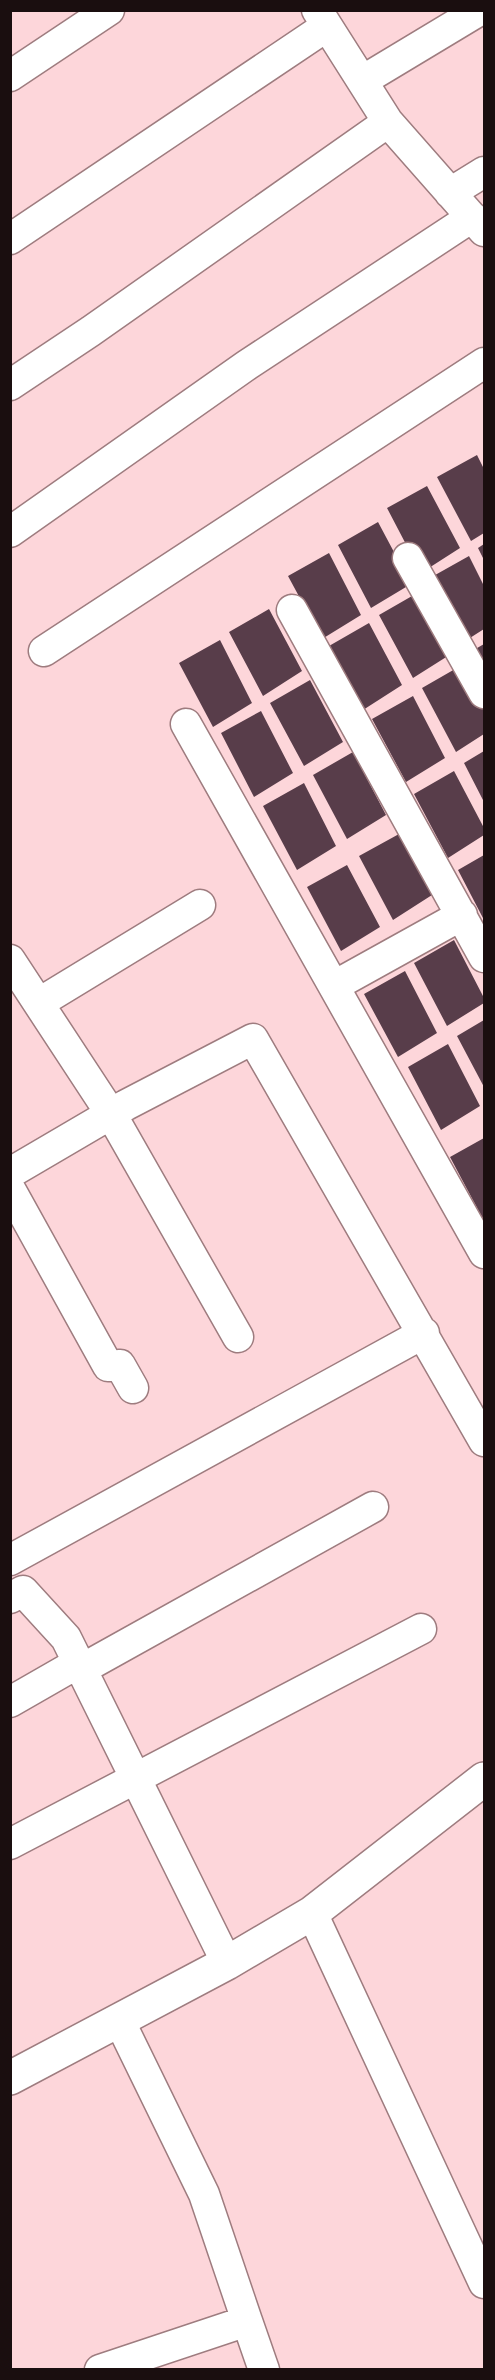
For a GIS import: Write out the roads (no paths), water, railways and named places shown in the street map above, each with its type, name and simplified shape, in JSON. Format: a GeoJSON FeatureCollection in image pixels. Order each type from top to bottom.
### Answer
{"type":"FeatureCollection","features":[{"type":"Feature","properties":{"kind":"street"},"geometry":{"type":"LineString","coordinates":[[10,76],[109,10]]}},
{"type":"Feature","properties":{"kind":"street"},"geometry":{"type":"LineString","coordinates":[[362,81],[480,10]]}},
{"type":"Feature","properties":{"kind":"street"},"geometry":{"type":"LineString","coordinates":[[10,239],[322,18],[388,122],[478,224],[247,365],[10,532]]}},
{"type":"Feature","properties":{"kind":"street"},"geometry":{"type":"LineString","coordinates":[[10,385],[91,331],[388,122]]}},
{"type":"Feature","properties":{"kind":"street"},"geometry":{"type":"LineString","coordinates":[[450,193],[484,172]]}},
{"type":"Feature","properties":{"kind":"street"},"geometry":{"type":"LineString","coordinates":[[44,651],[484,363]]}},
{"type":"Feature","properties":{"kind":"street"},"geometry":{"type":"LineString","coordinates":[[408,558],[484,693]]}},
{"type":"Feature","properties":{"kind":"street"},"geometry":{"type":"LineString","coordinates":[[292,610],[484,957]]}},
{"type":"Feature","properties":{"kind":"street"},"geometry":{"type":"LineString","coordinates":[[186,724],[484,1253]]}},
{"type":"Feature","properties":{"kind":"street"},"geometry":{"type":"LineString","coordinates":[[39,1003],[200,905]]}},
{"type":"Feature","properties":{"kind":"street"},"geometry":{"type":"LineString","coordinates":[[334,986],[462,915]]}},
{"type":"Feature","properties":{"kind":"street"},"geometry":{"type":"LineString","coordinates":[[10,960],[111,1114],[238,1337]]}},
{"type":"Feature","properties":{"kind":"street"},"geometry":{"type":"LineString","coordinates":[[10,1173],[111,1114],[253,1039],[484,1441]]}},
{"type":"Feature","properties":{"kind":"street"},"geometry":{"type":"LineString","coordinates":[[10,1190],[108,1366],[120,1365],[133,1388]]}},
{"type":"Feature","properties":{"kind":"street"},"geometry":{"type":"LineString","coordinates":[[226,1963],[66,1638],[17,1595],[10,1561],[424,1333]]}},
{"type":"Feature","properties":{"kind":"street"},"geometry":{"type":"LineString","coordinates":[[10,1702],[373,1507]]}},
{"type":"Feature","properties":{"kind":"street"},"geometry":{"type":"LineString","coordinates":[[10,1844],[421,1629]]}},
{"type":"Feature","properties":{"kind":"street"},"geometry":{"type":"LineString","coordinates":[[10,2078],[226,1963],[312,1913],[484,1779]]}},
{"type":"Feature","properties":{"kind":"street"},"geometry":{"type":"LineString","coordinates":[[312,1913],[484,2283]]}},
{"type":"Feature","properties":{"kind":"street"},"geometry":{"type":"LineString","coordinates":[[119,2020],[204,2194],[264,2370]]}},
{"type":"Feature","properties":{"kind":"street"},"geometry":{"type":"LineString","coordinates":[[100,2370],[247,2321]]}}]}
